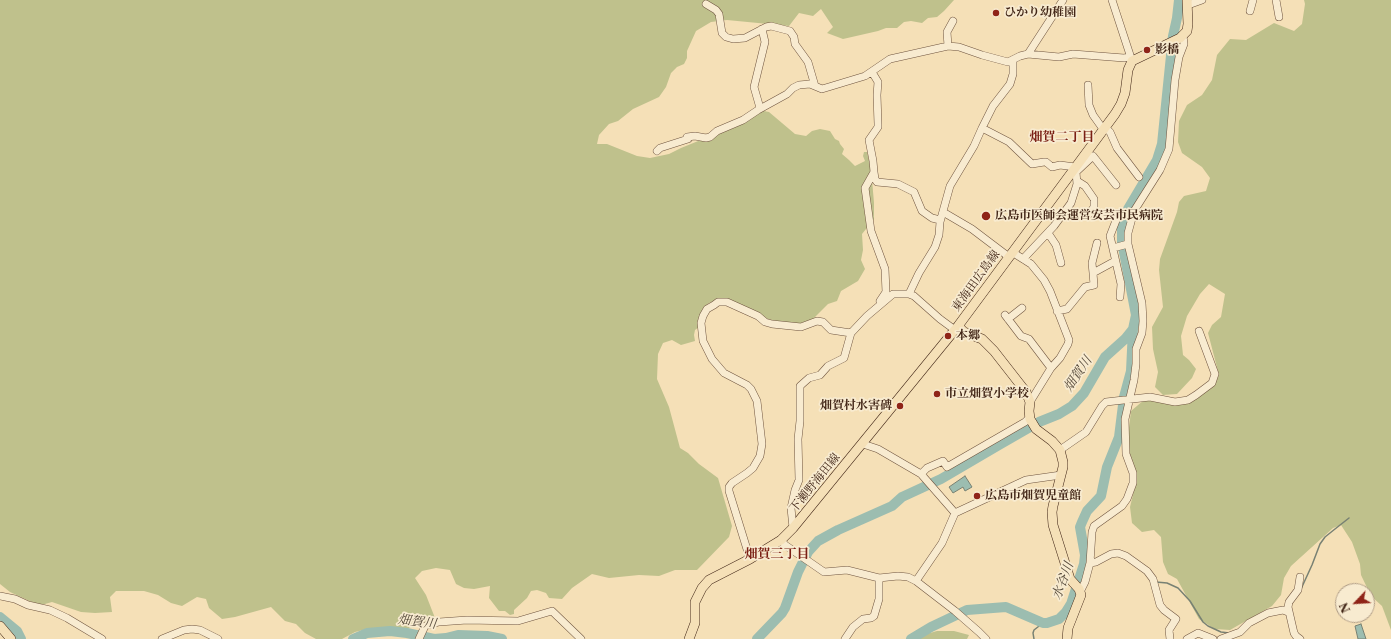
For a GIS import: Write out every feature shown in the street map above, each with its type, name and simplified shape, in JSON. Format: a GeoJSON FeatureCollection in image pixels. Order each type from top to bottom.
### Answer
{"type":"FeatureCollection","features":[{"type":"Feature","properties":{"kind":"main road"},"geometry":{"type":"LineString","coordinates":[[1131,59],[1182,37],[1187,31],[1188,3]]}},
{"type":"Feature","properties":{"kind":"main road","name":"東海田広島線"},"geometry":{"type":"LineString","coordinates":[[1030,418],[1030,402],[1026,392],[994,352],[982,340],[957,328],[1010,254],[1075,170],[1121,104],[1125,94],[1131,59]]}},
{"type":"Feature","properties":{"kind":"main road","name":"下瀬野海田線"},"geometry":{"type":"LineString","coordinates":[[689,639],[695,623],[695,602],[702,588],[709,580],[750,559],[781,540],[793,528],[957,328]]}},
{"type":"Feature","properties":{"kind":"main road"},"geometry":{"type":"LineString","coordinates":[[1030,418],[1036,429],[1052,441],[1060,450],[1063,462],[1053,506],[1052,518],[1054,529],[1068,572],[1077,588],[1080,598],[1071,620],[1067,639]]}},
{"type":"Feature","properties":{"kind":"main road"},"geometry":{"type":"LineString","coordinates":[[0,626],[11,639]]}},
{"type":"Feature","properties":{"kind":"street"},"geometry":{"type":"LineString","coordinates":[[1028,54],[1063,0]]}},
{"type":"Feature","properties":{"kind":"street"},"geometry":{"type":"LineString","coordinates":[[657,151],[660,148],[688,139],[687,137],[694,136],[708,138],[717,131],[743,120],[760,108],[787,94],[799,85],[810,84],[822,89],[834,84],[850,81],[872,72],[890,59],[948,46],[959,47],[1008,62],[1028,54],[1059,57],[1073,54],[1131,59],[1112,0]]}},
{"type":"Feature","properties":{"kind":"street"},"geometry":{"type":"LineString","coordinates":[[1188,3],[1202,0]]}},
{"type":"Feature","properties":{"kind":"street"},"geometry":{"type":"LineString","coordinates":[[1250,11],[1253,0]]}},
{"type":"Feature","properties":{"kind":"street"},"geometry":{"type":"LineString","coordinates":[[1276,0],[1279,17]]}},
{"type":"Feature","properties":{"kind":"street"},"geometry":{"type":"LineString","coordinates":[[706,4],[716,10],[719,14],[722,33],[726,37],[732,39],[745,38],[771,26],[785,29],[792,33],[795,44],[808,62],[815,86]]}},
{"type":"Feature","properties":{"kind":"street"},"geometry":{"type":"LineString","coordinates":[[948,46],[947,32],[952,21]]}},
{"type":"Feature","properties":{"kind":"street"},"geometry":{"type":"LineString","coordinates":[[760,108],[754,87],[765,42],[762,30]]}},
{"type":"Feature","properties":{"kind":"street"},"geometry":{"type":"LineString","coordinates":[[1077,588],[1085,582],[1090,563],[1092,532],[1094,526],[1122,506],[1127,499],[1133,484],[1133,473],[1125,448],[1124,400],[1136,364],[1136,349],[1142,333],[1143,321],[1142,303],[1128,244],[1128,232],[1134,211],[1160,170],[1169,149],[1175,80],[1179,57],[1184,44],[1182,37]]}},
{"type":"Feature","properties":{"kind":"street"},"geometry":{"type":"LineString","coordinates":[[909,294],[919,273],[935,246],[939,235],[940,220],[946,195],[950,186],[974,146],[993,106],[1010,84],[1013,74],[1014,60]]}},
{"type":"Feature","properties":{"kind":"street"},"geometry":{"type":"LineString","coordinates":[[872,72],[876,77],[878,86],[878,127],[869,140],[875,179],[877,182],[898,184],[914,192],[922,211],[932,218],[940,220]]}},
{"type":"Feature","properties":{"kind":"street"},"geometry":{"type":"LineString","coordinates":[[1088,85],[1089,105],[1097,123],[1110,132],[1115,144],[1139,177]]}},
{"type":"Feature","properties":{"kind":"street"},"geometry":{"type":"LineString","coordinates":[[982,128],[1009,142],[1032,164],[1046,162],[1052,167],[1060,165],[1075,170]]}},
{"type":"Feature","properties":{"kind":"street"},"geometry":{"type":"LineString","coordinates":[[1075,170],[1093,156],[1116,185]]}},
{"type":"Feature","properties":{"kind":"street"},"geometry":{"type":"LineString","coordinates":[[1023,259],[1048,233],[1071,203],[1077,180],[1075,170]]}},
{"type":"Feature","properties":{"kind":"street"},"geometry":{"type":"LineString","coordinates":[[867,316],[886,292],[885,269],[870,231],[865,188],[874,172]]}},
{"type":"Feature","properties":{"kind":"street"},"geometry":{"type":"LineString","coordinates":[[1077,180],[1085,186],[1094,199],[1094,207],[1089,214]]}},
{"type":"Feature","properties":{"kind":"street"},"geometry":{"type":"LineString","coordinates":[[943,212],[1010,254],[1031,264],[1044,280],[1069,340],[1060,358],[1030,402]]}},
{"type":"Feature","properties":{"kind":"street"},"geometry":{"type":"LineString","coordinates":[[1117,218],[1110,236],[1114,248],[1121,284],[1120,298]]}},
{"type":"Feature","properties":{"kind":"street"},"geometry":{"type":"LineString","coordinates":[[1048,233],[1056,245],[1061,263]]}},
{"type":"Feature","properties":{"kind":"street"},"geometry":{"type":"LineString","coordinates":[[1058,311],[1068,309],[1081,290],[1094,285],[1092,263],[1098,243]]}},
{"type":"Feature","properties":{"kind":"street"},"geometry":{"type":"LineString","coordinates":[[1114,248],[1128,244]]}},
{"type":"Feature","properties":{"kind":"street"},"geometry":{"type":"LineString","coordinates":[[1093,273],[1116,261]]}},
{"type":"Feature","properties":{"kind":"street"},"geometry":{"type":"LineString","coordinates":[[793,528],[791,508],[799,480],[798,439],[800,421],[800,386],[809,378],[820,375],[828,366],[844,358],[851,333],[867,316],[893,294],[909,294],[921,301],[940,319],[957,328]]}},
{"type":"Feature","properties":{"kind":"street"},"geometry":{"type":"LineString","coordinates":[[750,559],[729,491],[729,486],[753,468],[760,456],[762,444],[757,401],[751,389],[747,385],[724,373],[712,359],[703,341],[701,323],[703,316],[707,309],[718,302],[727,302],[758,316],[765,322],[772,324],[797,327],[805,326],[817,320],[823,322],[831,330],[851,333]]}},
{"type":"Feature","properties":{"kind":"street"},"geometry":{"type":"LineString","coordinates":[[1022,308],[1007,317],[1021,336],[1028,339],[1052,368]]}},
{"type":"Feature","properties":{"kind":"street"},"geometry":{"type":"LineString","coordinates":[[1060,450],[1086,432],[1106,402],[1150,397],[1175,402],[1188,400],[1212,383],[1215,374],[1199,331]]}},
{"type":"Feature","properties":{"kind":"street"},"geometry":{"type":"LineString","coordinates":[[923,476],[927,468],[943,461],[947,467],[1030,418]]}},
{"type":"Feature","properties":{"kind":"street"},"geometry":{"type":"LineString","coordinates":[[863,444],[878,449],[923,476],[955,513]]}},
{"type":"Feature","properties":{"kind":"street"},"geometry":{"type":"LineString","coordinates":[[916,581],[942,543],[955,513],[1026,480],[1061,475]]}},
{"type":"Feature","properties":{"kind":"street"},"geometry":{"type":"LineString","coordinates":[[781,540],[785,546],[824,572],[847,570],[880,578],[902,576],[908,577],[916,581],[958,614],[980,632],[986,639]]}},
{"type":"Feature","properties":{"kind":"street"},"geometry":{"type":"LineString","coordinates":[[1090,563],[1096,562],[1111,554],[1118,553],[1126,556],[1147,571],[1153,579],[1160,605],[1176,619],[1169,630],[1170,639]]}},
{"type":"Feature","properties":{"kind":"street"},"geometry":{"type":"LineString","coordinates":[[1300,577],[1298,590],[1288,604],[1288,612],[1294,633],[1300,639]]}},
{"type":"Feature","properties":{"kind":"street"},"geometry":{"type":"LineString","coordinates":[[846,639],[853,627],[863,619],[874,616],[879,599],[880,578]]}},
{"type":"Feature","properties":{"kind":"street"},"geometry":{"type":"LineString","coordinates":[[0,596],[50,610],[67,618],[102,639]]}},
{"type":"Feature","properties":{"kind":"street"},"geometry":{"type":"LineString","coordinates":[[1221,639],[1236,634],[1249,623],[1268,613],[1283,610],[1288,612]]}},
{"type":"Feature","properties":{"kind":"street"},"geometry":{"type":"LineString","coordinates":[[419,639],[425,626],[439,622],[467,620],[518,621],[552,611],[581,639]]}},
{"type":"Feature","properties":{"kind":"street"},"geometry":{"type":"LineString","coordinates":[[162,639],[184,630],[192,629],[200,630],[218,639]]}},
{"type":"Feature","properties":{"kind":"street"},"geometry":{"type":"LineString","coordinates":[[1187,639],[1198,633],[1213,639]]}},
{"type":"Feature","properties":{"kind":"green space"},"geometry":{"type":"Polygon","coordinates":[[[0,0],[954,0],[937,17],[928,18],[922,23],[911,21],[904,22],[897,28],[886,28],[843,39],[827,33],[833,27],[821,9],[813,16],[799,13],[789,26],[727,20],[711,22],[696,31],[687,51],[687,58],[684,64],[677,67],[671,73],[666,87],[659,97],[633,109],[618,121],[609,124],[599,135],[597,144],[607,144],[637,156],[650,158],[669,154],[750,120],[759,110],[769,112],[795,134],[806,136],[812,131],[820,129],[830,131],[844,149],[842,154],[855,166],[865,161],[863,156],[864,152],[867,152],[871,168],[874,219],[862,234],[863,250],[861,260],[865,269],[858,281],[841,291],[837,301],[828,304],[812,320],[793,325],[756,316],[719,300],[709,303],[704,307],[701,313],[699,327],[695,330],[695,341],[681,345],[672,340],[663,343],[658,354],[657,379],[669,407],[680,448],[718,478],[732,526],[729,537],[697,570],[675,570],[659,576],[639,575],[609,578],[592,574],[572,588],[562,599],[549,598],[546,593],[537,590],[531,591],[527,598],[514,610],[514,614],[510,615],[505,611],[499,611],[489,598],[490,586],[474,589],[464,588],[456,584],[450,570],[436,568],[422,571],[415,578],[426,595],[435,618],[413,628],[371,628],[355,632],[342,639],[316,639],[305,633],[296,624],[285,621],[271,607],[222,619],[209,608],[206,599],[197,597],[182,606],[171,603],[158,595],[144,591],[116,591],[110,597],[112,612],[81,612],[52,602],[36,604],[10,592],[0,584],[0,0]]]}},
{"type":"Feature","properties":{"kind":"green space"},"geometry":{"type":"Polygon","coordinates":[[[1304,0],[1391,0],[1391,630],[1382,606],[1375,600],[1375,583],[1365,583],[1361,575],[1360,564],[1352,542],[1341,525],[1333,528],[1291,566],[1284,578],[1281,595],[1272,606],[1230,630],[1215,629],[1199,619],[1177,579],[1168,574],[1163,562],[1161,537],[1154,530],[1142,532],[1132,523],[1130,507],[1137,478],[1127,444],[1131,411],[1144,400],[1189,402],[1198,398],[1214,385],[1219,375],[1208,333],[1212,325],[1221,317],[1225,294],[1209,284],[1200,294],[1187,316],[1181,336],[1183,355],[1196,369],[1192,378],[1177,394],[1163,395],[1155,387],[1158,372],[1153,349],[1152,327],[1163,307],[1159,270],[1160,259],[1177,212],[1179,202],[1184,196],[1206,191],[1210,178],[1202,167],[1182,153],[1178,142],[1179,121],[1187,105],[1202,95],[1212,80],[1217,55],[1230,39],[1246,40],[1274,23],[1294,31],[1302,24],[1305,4],[1304,0]]]}},
{"type":"Feature","properties":{"kind":"green space"},"geometry":{"type":"Polygon","coordinates":[[[937,631],[954,631],[969,635],[967,639],[919,639],[923,635],[937,631]]]}},
{"type":"Feature","properties":{"kind":"shaded area"},"geometry":{"type":"Polygon","coordinates":[[[965,476],[972,487],[965,491],[963,487],[953,493],[949,487],[965,476]]]}},
{"type":"Feature","properties":{"kind":"shaded area"},"geometry":{"type":"Polygon","coordinates":[[[1361,624],[1366,639],[1358,639],[1355,626],[1361,624]]]}},
{"type":"Feature","properties":{"kind":"waterway","name":"水谷川"},"geometry":{"type":"LineString","coordinates":[[911,639],[931,627],[967,610],[1006,607],[1043,623],[1047,623],[1059,619],[1071,604],[1084,564],[1085,555],[1080,527],[1087,511],[1101,496],[1107,467],[1119,437],[1124,397],[1131,371],[1133,329],[1136,315],[1122,242],[1122,224],[1128,209],[1157,160],[1162,144],[1173,36],[1179,0]]}},
{"type":"Feature","properties":{"kind":"waterway","name":"畑賀川"},"geometry":{"type":"LineString","coordinates":[[757,639],[782,613],[798,572],[808,552],[818,541],[838,530],[892,506],[902,497],[941,479],[1039,422],[1059,414],[1072,406],[1084,393],[1105,357],[1125,339],[1133,329]]}},
{"type":"Feature","properties":{"kind":"waterway"},"geometry":{"type":"LineString","coordinates":[[1301,589],[1320,544],[1325,537],[1349,518]]}},
{"type":"Feature","properties":{"kind":"waterway"},"geometry":{"type":"LineString","coordinates":[[1156,582],[1167,583],[1178,588],[1190,601],[1203,622],[1221,632],[1229,633]]}},
{"type":"Feature","properties":{"kind":"waterway","name":"畑賀川"},"geometry":{"type":"LineString","coordinates":[[0,617],[17,631],[21,639]]}},
{"type":"Feature","properties":{"kind":"waterway"},"geometry":{"type":"LineString","coordinates":[[1034,639],[1034,630],[1043,623]]}},
{"type":"Feature","properties":{"kind":"waterway","name":"畑賀川"},"geometry":{"type":"LineString","coordinates":[[353,639],[367,633],[390,631],[434,639],[458,635],[487,636],[502,639]]}},
{"type":"Feature","properties":{"kind":"place","name":"ひかり幼稚園"},"geometry":{"type":"Point","coordinates":[996,13]}},
{"type":"Feature","properties":{"kind":"place","name":"影橋"},"geometry":{"type":"Point","coordinates":[1147,50]}},
{"type":"Feature","properties":{"kind":"place","name":"広島市医師会運営安芸市民病院"},"geometry":{"type":"Point","coordinates":[986,216]}},
{"type":"Feature","properties":{"kind":"place","name":"本郷"},"geometry":{"type":"Point","coordinates":[948,336]}},
{"type":"Feature","properties":{"kind":"place","name":"市立畑賀小学校"},"geometry":{"type":"Point","coordinates":[937,394]}},
{"type":"Feature","properties":{"kind":"place","name":"畑賀村水害碑"},"geometry":{"type":"Point","coordinates":[900,406]}},
{"type":"Feature","properties":{"kind":"place","name":"広島市畑賀児童館"},"geometry":{"type":"Point","coordinates":[977,496]}},
{"type":"Feature","properties":{"kind":"district","name":"畑賀二丁目"},"geometry":{"type":"Point","coordinates":[1062,137]}},
{"type":"Feature","properties":{"kind":"district","name":"畑賀三丁目"},"geometry":{"type":"Point","coordinates":[777,554]}}]}
